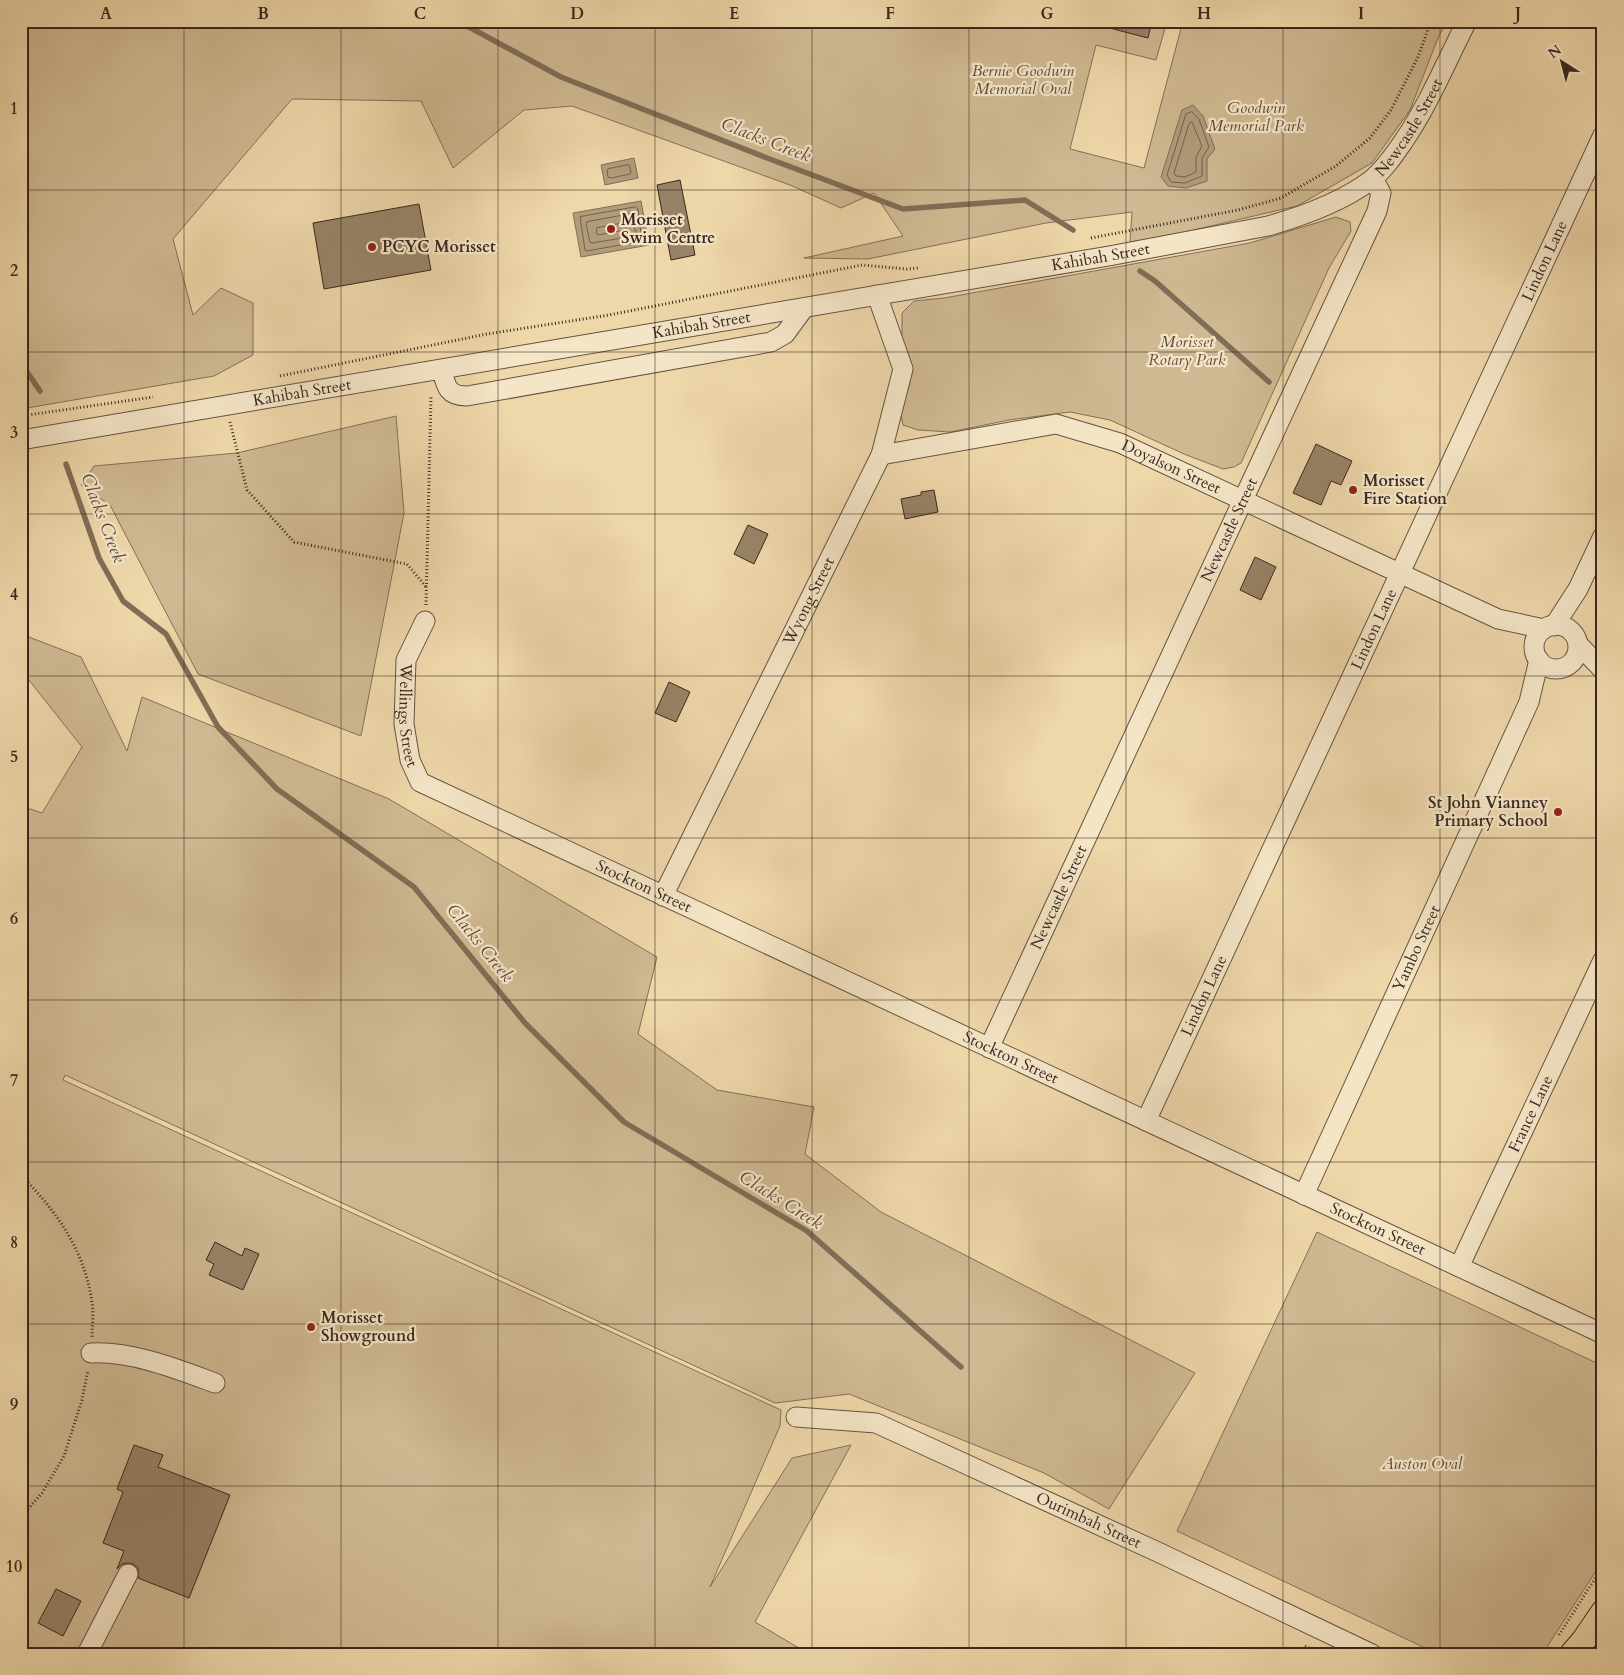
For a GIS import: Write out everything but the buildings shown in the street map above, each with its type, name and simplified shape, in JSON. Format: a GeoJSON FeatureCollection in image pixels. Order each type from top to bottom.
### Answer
{"type":"FeatureCollection","features":[{"type":"Feature","properties":{"kind":"main road"},"geometry":{"type":"LineString","coordinates":[[1569,1646],[1603,1612]]}},
{"type":"Feature","properties":{"kind":"street","name":"Newcastle Street"},"geometry":{"type":"LineString","coordinates":[[989,1048],[1377,211],[1381,192],[1372,179],[1387,164],[1414,125],[1430,98],[1467,21]]}},
{"type":"Feature","properties":{"kind":"street","name":"Lindon Lane"},"geometry":{"type":"LineString","coordinates":[[1146,1122],[1603,135]]}},
{"type":"Feature","properties":{"kind":"street","name":"Kahibah Street"},"geometry":{"type":"LineString","coordinates":[[21,440],[226,407],[1109,256],[1268,226],[1328,204],[1372,179]]}},
{"type":"Feature","properties":{"kind":"street","name":"Wyong Street"},"geometry":{"type":"LineString","coordinates":[[663,896],[881,455],[903,369],[877,295]]}},
{"type":"Feature","properties":{"kind":"street"},"geometry":{"type":"LineString","coordinates":[[437,371],[451,392],[458,396],[467,396],[771,342],[785,334],[804,308]]}},
{"type":"Feature","properties":{"kind":"street","name":"Doyalson Street"},"geometry":{"type":"LineString","coordinates":[[881,455],[1056,424],[1120,443],[1498,619],[1549,628],[1565,627],[1602,669]]}},
{"type":"Feature","properties":{"kind":"street"},"geometry":{"type":"LineString","coordinates":[[1537,655],[1537,638],[1549,628],[1578,589],[1603,536]]}},
{"type":"Feature","properties":{"kind":"street"},"geometry":{"type":"LineString","coordinates":[[1564,667],[1576,656],[1578,589]]}},
{"type":"Feature","properties":{"kind":"street","name":"Doyalson Street"},"geometry":{"type":"LineString","coordinates":[[1498,619],[1548,667],[1602,669]]}},
{"type":"Feature","properties":{"kind":"street","name":"Wellings Street"},"geometry":{"type":"LineString","coordinates":[[420,782],[410,760],[404,724],[406,660],[425,621]]}},
{"type":"Feature","properties":{"kind":"street","name":"Yambo Street"},"geometry":{"type":"LineString","coordinates":[[1304,1195],[1529,702],[1537,655]]}},
{"type":"Feature","properties":{"kind":"street","name":"Yambo Street"},"geometry":{"type":"LineString","coordinates":[[1529,702],[1564,667]]}},
{"type":"Feature","properties":{"kind":"street","name":"Stockton Street"},"geometry":{"type":"LineString","coordinates":[[420,782],[1603,1334]]}},
{"type":"Feature","properties":{"kind":"street","name":"France Lane"},"geometry":{"type":"LineString","coordinates":[[1459,1267],[1603,960]]}},
{"type":"Feature","properties":{"kind":"street"},"geometry":{"type":"LineString","coordinates":[[91,1353],[109,1352],[166,1365],[215,1383]]}},
{"type":"Feature","properties":{"kind":"street","name":"Ourimbah Street"},"geometry":{"type":"LineString","coordinates":[[796,1417],[876,1424],[1160,1553],[1372,1654]]}},
{"type":"Feature","properties":{"kind":"street"},"geometry":{"type":"LineString","coordinates":[[87,1654],[128,1574]]}},
{"type":"Feature","properties":{"kind":"path"},"geometry":{"type":"LineString","coordinates":[[1090,239],[1238,210],[1282,198],[1336,166],[1370,138],[1391,110],[1418,56],[1431,21]]}},
{"type":"Feature","properties":{"kind":"path"},"geometry":{"type":"LineString","coordinates":[[271,377],[487,334],[609,315],[862,265],[907,269],[927,266]]}},
{"type":"Feature","properties":{"kind":"path"},"geometry":{"type":"LineString","coordinates":[[425,621],[437,371]]}},
{"type":"Feature","properties":{"kind":"path"},"geometry":{"type":"LineString","coordinates":[[21,416],[157,396]]}},
{"type":"Feature","properties":{"kind":"path"},"geometry":{"type":"LineString","coordinates":[[226,407],[248,490],[294,542],[407,564],[427,588]]}},
{"type":"Feature","properties":{"kind":"path"},"geometry":{"type":"LineString","coordinates":[[21,1175],[62,1222],[81,1259],[92,1302],[91,1353],[82,1400],[64,1456],[42,1492],[21,1517]]}},
{"type":"Feature","properties":{"kind":"path"},"geometry":{"type":"LineString","coordinates":[[1547,1654],[1569,1646],[1603,1566]]}},
{"type":"Feature","properties":{"kind":"path"},"geometry":{"type":"LineString","coordinates":[[1305,1646],[1322,1654]]}},
{"type":"Feature","properties":{"kind":"green space"},"geometry":{"type":"Polygon","coordinates":[[[21,21],[1167,21],[1156,60],[1096,45],[1070,149],[1144,168],[1183,21],[1447,21],[1438,38],[1410,110],[1372,163],[1297,206],[1172,235],[1130,242],[1132,212],[1046,223],[868,259],[804,258],[903,236],[874,193],[841,208],[790,185],[572,106],[524,110],[453,168],[421,101],[292,99],[173,239],[193,315],[221,288],[253,303],[253,355],[214,376],[21,409],[21,21]]]}},
{"type":"Feature","properties":{"kind":"green space","name":"Morisset Rotary Park"},"geometry":{"type":"Polygon","coordinates":[[[1336,217],[1350,222],[1351,231],[1329,268],[1241,463],[1234,467],[1223,469],[1184,454],[1110,420],[1070,412],[1009,420],[950,432],[918,430],[903,425],[901,415],[910,382],[902,340],[902,313],[914,301],[944,298],[1250,243],[1336,217]]]}},
{"type":"Feature","properties":{"kind":"green space"},"geometry":{"type":"Polygon","coordinates":[[[396,416],[404,513],[361,736],[198,674],[110,505],[81,485],[94,466],[237,453],[396,416]]]}},
{"type":"Feature","properties":{"kind":"green space"},"geometry":{"type":"Polygon","coordinates":[[[21,634],[81,657],[127,751],[142,697],[389,799],[657,957],[638,1034],[717,1090],[814,1107],[805,1154],[881,1212],[1195,1373],[1109,1509],[1044,1473],[849,1394],[775,1403],[65,1075],[63,1080],[781,1410],[780,1426],[710,1587],[792,1458],[851,1445],[755,1622],[809,1654],[21,1654],[21,806],[42,813],[82,747],[21,670],[21,634]]]}},
{"type":"Feature","properties":{"kind":"green space","name":"Auston Oval"},"geometry":{"type":"Polygon","coordinates":[[[1317,1232],[1603,1366],[1603,1560],[1545,1650],[1540,1654],[1438,1654],[1177,1531],[1317,1232]]]}},
{"type":"Feature","properties":{"kind":"water"},"geometry":{"type":"Polygon","coordinates":[[[1193,105],[1203,116],[1215,149],[1207,159],[1207,181],[1186,188],[1168,186],[1161,177],[1182,110],[1193,105]]]}},
{"type":"Feature","properties":{"kind":"water"},"geometry":{"type":"Polygon","coordinates":[[[634,158],[638,178],[605,185],[601,165],[634,158]]]}},
{"type":"Feature","properties":{"kind":"water","name":"Morisset Swim Centre"},"geometry":{"type":"Polygon","coordinates":[[[641,201],[649,245],[581,257],[573,213],[641,201]]]}},
{"type":"Feature","properties":{"kind":"waterway","name":"Clacks Creek"},"geometry":{"type":"LineString","coordinates":[[458,21],[561,77],[903,209],[1025,200],[1073,230]]}},
{"type":"Feature","properties":{"kind":"waterway","name":"Clacks Creek"},"geometry":{"type":"LineString","coordinates":[[1140,271],[1155,281],[1269,382]]}},
{"type":"Feature","properties":{"kind":"waterway","name":"Clacks Creek"},"geometry":{"type":"LineString","coordinates":[[21,363],[40,391]]}},
{"type":"Feature","properties":{"kind":"waterway","name":"Clacks Creek"},"geometry":{"type":"LineString","coordinates":[[66,464],[99,558],[123,601],[166,634],[218,727],[277,789],[414,887],[525,1023],[624,1122],[807,1231],[961,1367]]}},
{"type":"Feature","properties":{"kind":"place","name":"Morisset Swim Centre"},"geometry":{"type":"Point","coordinates":[611,229]}},
{"type":"Feature","properties":{"kind":"place","name":"PCYC Morisset"},"geometry":{"type":"Point","coordinates":[372,247]}},
{"type":"Feature","properties":{"kind":"place","name":"Morisset Fire Station"},"geometry":{"type":"Point","coordinates":[1353,490]}},
{"type":"Feature","properties":{"kind":"place","name":"St John Vianney Primary School"},"geometry":{"type":"Point","coordinates":[1558,812]}},
{"type":"Feature","properties":{"kind":"place","name":"Morisset Showground"},"geometry":{"type":"Point","coordinates":[311,1327]}},
{"type":"Feature","properties":{"kind":"park label","name":"Bernie Goodwin Memorial Oval"},"geometry":{"type":"Point","coordinates":[1023,80]}},
{"type":"Feature","properties":{"kind":"park label","name":"Goodwin Memorial Park"},"geometry":{"type":"Point","coordinates":[1256,117]}}]}
